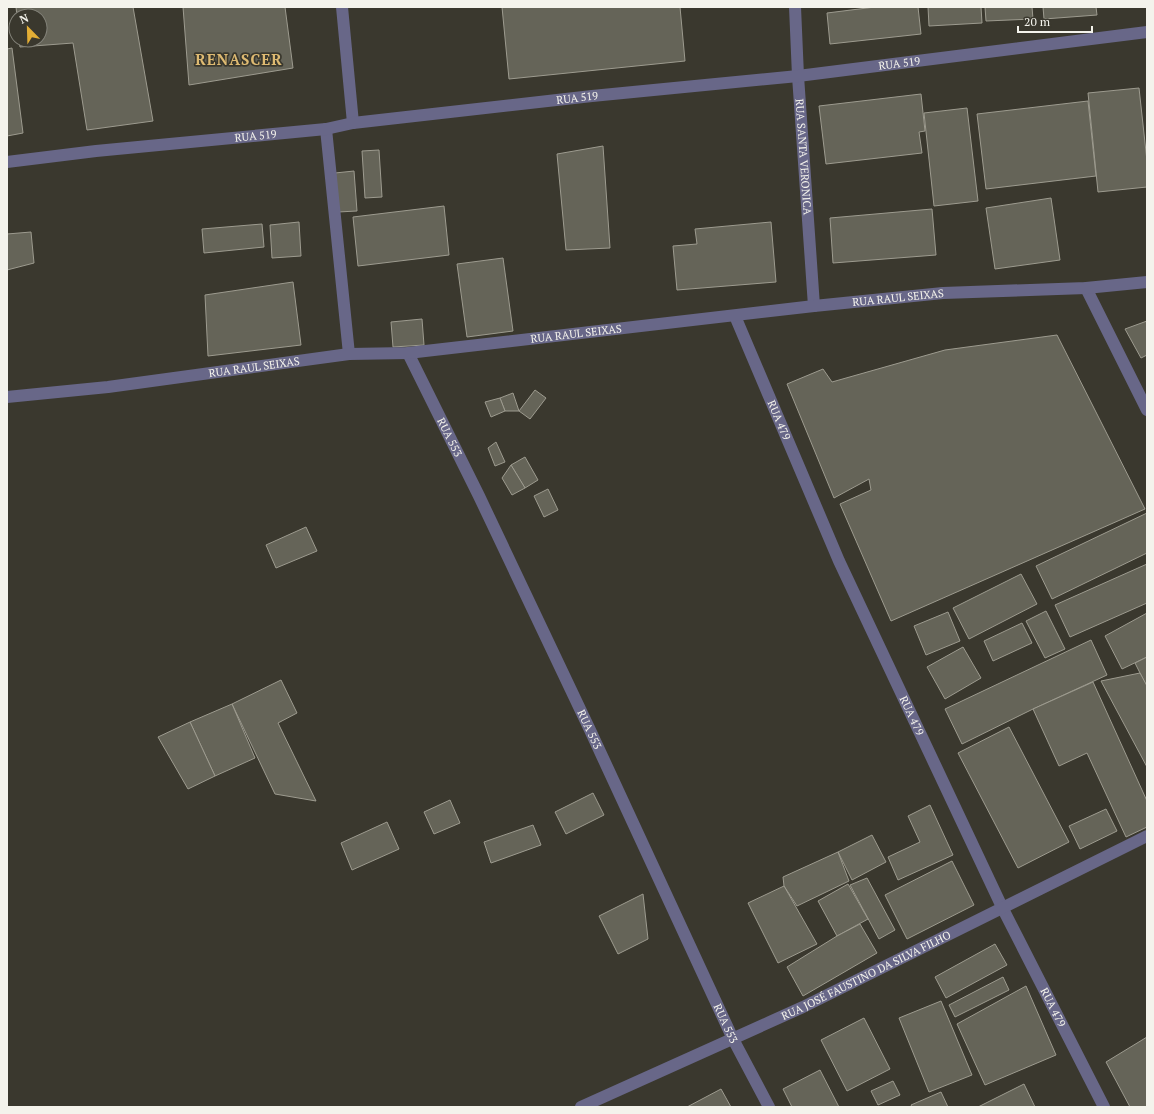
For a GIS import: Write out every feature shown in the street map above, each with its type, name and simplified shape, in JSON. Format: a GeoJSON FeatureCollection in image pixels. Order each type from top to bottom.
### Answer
{"type":"FeatureCollection","features":[{"type":"Feature","properties":{"kind":"street"},"geometry":{"type":"LineString","coordinates":[[342,7],[353,123]]}},
{"type":"Feature","properties":{"kind":"street","name":"RUA SANTA VERONICA"},"geometry":{"type":"LineString","coordinates":[[795,7],[798,76],[814,306]]}},
{"type":"Feature","properties":{"kind":"street","name":"RUA 519"},"geometry":{"type":"LineString","coordinates":[[7,162],[96,151],[326,129],[353,123],[584,97],[798,76],[1147,32]]}},
{"type":"Feature","properties":{"kind":"street"},"geometry":{"type":"LineString","coordinates":[[326,129],[349,354]]}},
{"type":"Feature","properties":{"kind":"street","name":"RUA RAUL SEIXAS"},"geometry":{"type":"LineString","coordinates":[[7,397],[108,387],[349,354],[408,353],[814,306],[943,293],[1086,288],[1147,282]]}},
{"type":"Feature","properties":{"kind":"street"},"geometry":{"type":"LineString","coordinates":[[1086,288],[1147,410]]}},
{"type":"Feature","properties":{"kind":"street","name":"RUA 479"},"geometry":{"type":"LineString","coordinates":[[735,316],[838,561],[1002,907],[1104,1107]]}},
{"type":"Feature","properties":{"kind":"street","name":"RUA 553"},"geometry":{"type":"LineString","coordinates":[[408,353],[479,496],[733,1039],[769,1107]]}},
{"type":"Feature","properties":{"kind":"street","name":"RUA JOSÉ FAUSTINO DA SILVA FILHO"},"geometry":{"type":"LineString","coordinates":[[581,1107],[803,1008],[1002,907],[1147,836]]}},
{"type":"Feature","properties":{"kind":"building"},"geometry":{"type":"Polygon","coordinates":[[[133,7],[153,121],[87,130],[73,43],[48,45],[48,8],[16,8],[133,7]]]}},
{"type":"Feature","properties":{"kind":"building"},"geometry":{"type":"Polygon","coordinates":[[[183,7],[285,7],[293,68],[189,85],[183,7]]]}},
{"type":"Feature","properties":{"kind":"building"},"geometry":{"type":"Polygon","coordinates":[[[502,7],[680,7],[685,61],[509,79],[502,7]]]}},
{"type":"Feature","properties":{"kind":"building"},"geometry":{"type":"Polygon","coordinates":[[[875,7],[918,7],[921,34],[830,44],[827,13],[875,7]]]}},
{"type":"Feature","properties":{"kind":"building"},"geometry":{"type":"Polygon","coordinates":[[[928,7],[981,7],[982,23],[929,26],[928,7]]]}},
{"type":"Feature","properties":{"kind":"building"},"geometry":{"type":"Polygon","coordinates":[[[985,7],[1032,7],[1033,19],[986,21],[985,7]]]}},
{"type":"Feature","properties":{"kind":"building"},"geometry":{"type":"Polygon","coordinates":[[[1043,7],[1096,7],[1097,15],[1044,19],[1043,7]]]}},
{"type":"Feature","properties":{"kind":"building"},"geometry":{"type":"Polygon","coordinates":[[[12,48],[23,133],[7,136],[7,49],[12,48]]]}},
{"type":"Feature","properties":{"kind":"building"},"geometry":{"type":"Polygon","coordinates":[[[1139,88],[1147,161],[1147,187],[1098,192],[1088,93],[1139,88]]]}},
{"type":"Feature","properties":{"kind":"building"},"geometry":{"type":"Polygon","coordinates":[[[921,94],[925,131],[919,132],[922,153],[826,164],[819,106],[921,94]]]}},
{"type":"Feature","properties":{"kind":"building"},"geometry":{"type":"Polygon","coordinates":[[[1088,101],[1096,176],[986,189],[977,114],[1088,101]]]}},
{"type":"Feature","properties":{"kind":"building"},"geometry":{"type":"Polygon","coordinates":[[[967,108],[978,201],[934,206],[924,113],[967,108]]]}},
{"type":"Feature","properties":{"kind":"building"},"geometry":{"type":"Polygon","coordinates":[[[603,146],[610,248],[566,250],[557,154],[603,146]]]}},
{"type":"Feature","properties":{"kind":"building"},"geometry":{"type":"Polygon","coordinates":[[[379,150],[382,197],[365,198],[362,151],[379,150]]]}},
{"type":"Feature","properties":{"kind":"building"},"geometry":{"type":"Polygon","coordinates":[[[354,171],[357,211],[338,212],[335,173],[354,171]]]}},
{"type":"Feature","properties":{"kind":"building"},"geometry":{"type":"Polygon","coordinates":[[[1051,198],[1060,260],[995,269],[986,208],[1051,198]]]}},
{"type":"Feature","properties":{"kind":"building"},"geometry":{"type":"Polygon","coordinates":[[[444,206],[449,255],[358,266],[353,217],[444,206]]]}},
{"type":"Feature","properties":{"kind":"building"},"geometry":{"type":"Polygon","coordinates":[[[932,209],[936,255],[833,263],[830,218],[932,209]]]}},
{"type":"Feature","properties":{"kind":"building"},"geometry":{"type":"Polygon","coordinates":[[[299,222],[301,256],[272,258],[270,225],[299,222]]]}},
{"type":"Feature","properties":{"kind":"building"},"geometry":{"type":"Polygon","coordinates":[[[771,222],[776,282],[677,290],[673,246],[697,244],[695,229],[771,222]]]}},
{"type":"Feature","properties":{"kind":"building"},"geometry":{"type":"Polygon","coordinates":[[[262,224],[264,247],[204,253],[202,229],[262,224]]]}},
{"type":"Feature","properties":{"kind":"building"},"geometry":{"type":"Polygon","coordinates":[[[31,232],[34,263],[7,270],[7,234],[31,232]]]}},
{"type":"Feature","properties":{"kind":"building"},"geometry":{"type":"Polygon","coordinates":[[[503,258],[513,331],[467,337],[457,264],[503,258]]]}},
{"type":"Feature","properties":{"kind":"building"},"geometry":{"type":"Polygon","coordinates":[[[293,282],[301,345],[208,356],[205,295],[293,282]]]}},
{"type":"Feature","properties":{"kind":"building"},"geometry":{"type":"Polygon","coordinates":[[[422,319],[424,345],[393,347],[391,322],[422,319]]]}},
{"type":"Feature","properties":{"kind":"building"},"geometry":{"type":"Polygon","coordinates":[[[1147,321],[1147,355],[1141,358],[1125,329],[1147,321]]]}},
{"type":"Feature","properties":{"kind":"building"},"geometry":{"type":"Polygon","coordinates":[[[1057,335],[1145,509],[891,621],[840,504],[871,490],[869,479],[834,498],[787,384],[823,369],[832,382],[945,350],[1057,335]]]}},
{"type":"Feature","properties":{"kind":"building"},"geometry":{"type":"Polygon","coordinates":[[[535,390],[546,398],[530,419],[519,411],[535,390]]]}},
{"type":"Feature","properties":{"kind":"building"},"geometry":{"type":"Polygon","coordinates":[[[513,393],[519,411],[505,411],[500,398],[513,393]]]}},
{"type":"Feature","properties":{"kind":"building"},"geometry":{"type":"Polygon","coordinates":[[[500,398],[505,411],[491,417],[485,402],[500,398]]]}},
{"type":"Feature","properties":{"kind":"building"},"geometry":{"type":"Polygon","coordinates":[[[496,442],[505,462],[495,466],[488,448],[496,442]]]}},
{"type":"Feature","properties":{"kind":"building"},"geometry":{"type":"Polygon","coordinates":[[[525,457],[538,480],[525,488],[511,465],[525,457]]]}},
{"type":"Feature","properties":{"kind":"building"},"geometry":{"type":"Polygon","coordinates":[[[511,465],[525,488],[512,495],[502,478],[511,465]]]}},
{"type":"Feature","properties":{"kind":"building"},"geometry":{"type":"Polygon","coordinates":[[[548,489],[558,510],[544,517],[534,496],[548,489]]]}},
{"type":"Feature","properties":{"kind":"building"},"geometry":{"type":"Polygon","coordinates":[[[1147,513],[1147,553],[1052,599],[1036,566],[1147,513]]]}},
{"type":"Feature","properties":{"kind":"building"},"geometry":{"type":"Polygon","coordinates":[[[306,527],[317,551],[276,568],[266,545],[306,527]]]}},
{"type":"Feature","properties":{"kind":"building"},"geometry":{"type":"Polygon","coordinates":[[[1147,564],[1147,603],[1070,637],[1055,605],[1147,564]]]}},
{"type":"Feature","properties":{"kind":"building"},"geometry":{"type":"Polygon","coordinates":[[[1021,574],[1037,604],[969,639],[953,608],[1021,574]]]}},
{"type":"Feature","properties":{"kind":"building"},"geometry":{"type":"Polygon","coordinates":[[[1046,611],[1065,649],[1045,658],[1026,621],[1046,611]]]}},
{"type":"Feature","properties":{"kind":"building"},"geometry":{"type":"Polygon","coordinates":[[[948,612],[960,641],[926,655],[914,626],[948,612]]]}},
{"type":"Feature","properties":{"kind":"building"},"geometry":{"type":"Polygon","coordinates":[[[1147,613],[1147,657],[1122,669],[1105,636],[1147,613]]]}},
{"type":"Feature","properties":{"kind":"building"},"geometry":{"type":"Polygon","coordinates":[[[1022,623],[1032,643],[993,661],[984,641],[1022,623]]]}},
{"type":"Feature","properties":{"kind":"building"},"geometry":{"type":"Polygon","coordinates":[[[1091,640],[1107,675],[962,744],[945,709],[1091,640]]]}},
{"type":"Feature","properties":{"kind":"building"},"geometry":{"type":"Polygon","coordinates":[[[963,647],[981,678],[945,699],[927,667],[963,647]]]}},
{"type":"Feature","properties":{"kind":"building"},"geometry":{"type":"Polygon","coordinates":[[[1147,657],[1147,687],[1135,663],[1147,657]]]}},
{"type":"Feature","properties":{"kind":"building"},"geometry":{"type":"Polygon","coordinates":[[[1140,673],[1147,686],[1147,767],[1101,681],[1140,673]]]}},
{"type":"Feature","properties":{"kind":"building"},"geometry":{"type":"Polygon","coordinates":[[[281,680],[297,713],[278,723],[316,801],[275,794],[232,704],[281,680]]]}},
{"type":"Feature","properties":{"kind":"building"},"geometry":{"type":"Polygon","coordinates":[[[1093,682],[1147,801],[1147,827],[1126,837],[1087,753],[1059,766],[1033,709],[1093,682]]]}},
{"type":"Feature","properties":{"kind":"building"},"geometry":{"type":"Polygon","coordinates":[[[232,704],[255,758],[215,776],[190,722],[232,704]]]}},
{"type":"Feature","properties":{"kind":"building"},"geometry":{"type":"Polygon","coordinates":[[[190,722],[215,776],[188,789],[158,737],[190,722]]]}},
{"type":"Feature","properties":{"kind":"building"},"geometry":{"type":"Polygon","coordinates":[[[1009,727],[1069,842],[1018,868],[958,753],[1009,727]]]}},
{"type":"Feature","properties":{"kind":"building"},"geometry":{"type":"Polygon","coordinates":[[[593,793],[604,815],[566,834],[555,812],[593,793]]]}},
{"type":"Feature","properties":{"kind":"building"},"geometry":{"type":"Polygon","coordinates":[[[450,800],[460,823],[434,834],[424,812],[450,800]]]}},
{"type":"Feature","properties":{"kind":"building"},"geometry":{"type":"Polygon","coordinates":[[[930,805],[953,855],[898,880],[888,857],[920,842],[908,816],[930,805]]]}},
{"type":"Feature","properties":{"kind":"building"},"geometry":{"type":"Polygon","coordinates":[[[1106,809],[1117,831],[1080,849],[1069,826],[1106,809]]]}},
{"type":"Feature","properties":{"kind":"building"},"geometry":{"type":"Polygon","coordinates":[[[387,822],[399,849],[352,870],[341,843],[387,822]]]}},
{"type":"Feature","properties":{"kind":"building"},"geometry":{"type":"Polygon","coordinates":[[[533,825],[541,845],[491,863],[484,842],[533,825]]]}},
{"type":"Feature","properties":{"kind":"building"},"geometry":{"type":"Polygon","coordinates":[[[872,835],[886,862],[852,880],[838,852],[872,835]]]}},
{"type":"Feature","properties":{"kind":"building"},"geometry":{"type":"Polygon","coordinates":[[[838,852],[849,881],[797,906],[784,886],[783,877],[838,852]]]}},
{"type":"Feature","properties":{"kind":"building"},"geometry":{"type":"Polygon","coordinates":[[[952,861],[974,905],[907,939],[885,895],[952,861]]]}},
{"type":"Feature","properties":{"kind":"building"},"geometry":{"type":"Polygon","coordinates":[[[867,878],[895,930],[879,939],[850,885],[867,878]]]}},
{"type":"Feature","properties":{"kind":"building"},"geometry":{"type":"Polygon","coordinates":[[[848,884],[868,919],[837,936],[818,901],[848,884]]]}},
{"type":"Feature","properties":{"kind":"building"},"geometry":{"type":"Polygon","coordinates":[[[784,886],[817,944],[778,963],[748,903],[784,886]]]}},
{"type":"Feature","properties":{"kind":"building"},"geometry":{"type":"Polygon","coordinates":[[[643,894],[648,939],[618,954],[599,916],[643,894]]]}},
{"type":"Feature","properties":{"kind":"building"},"geometry":{"type":"Polygon","coordinates":[[[860,924],[877,953],[803,996],[787,967],[837,936],[860,924]]]}},
{"type":"Feature","properties":{"kind":"building"},"geometry":{"type":"Polygon","coordinates":[[[995,944],[1007,965],[946,998],[935,977],[995,944]]]}},
{"type":"Feature","properties":{"kind":"building"},"geometry":{"type":"Polygon","coordinates":[[[1003,977],[1009,990],[955,1017],[949,1005],[1003,977]]]}},
{"type":"Feature","properties":{"kind":"building"},"geometry":{"type":"Polygon","coordinates":[[[1026,986],[1056,1055],[985,1085],[957,1024],[1026,986]]]}},
{"type":"Feature","properties":{"kind":"building"},"geometry":{"type":"Polygon","coordinates":[[[941,1001],[972,1075],[929,1092],[899,1018],[941,1001]]]}},
{"type":"Feature","properties":{"kind":"building"},"geometry":{"type":"Polygon","coordinates":[[[864,1018],[890,1069],[847,1091],[821,1040],[864,1018]]]}},
{"type":"Feature","properties":{"kind":"building"},"geometry":{"type":"Polygon","coordinates":[[[1147,1037],[1147,1107],[1130,1107],[1106,1062],[1147,1037]]]}},
{"type":"Feature","properties":{"kind":"building"},"geometry":{"type":"Polygon","coordinates":[[[820,1070],[839,1107],[792,1107],[783,1089],[820,1070]]]}},
{"type":"Feature","properties":{"kind":"building"},"geometry":{"type":"Polygon","coordinates":[[[893,1081],[900,1095],[878,1105],[871,1091],[893,1081]]]}},
{"type":"Feature","properties":{"kind":"building"},"geometry":{"type":"Polygon","coordinates":[[[1024,1084],[1035,1107],[978,1107],[1024,1084]]]}},
{"type":"Feature","properties":{"kind":"building"},"geometry":{"type":"Polygon","coordinates":[[[721,1089],[731,1107],[687,1107],[721,1089]]]}},
{"type":"Feature","properties":{"kind":"building"},"geometry":{"type":"Polygon","coordinates":[[[941,1092],[948,1107],[912,1107],[911,1105],[941,1092]]]}},
{"type":"Feature","properties":{"kind":"district","name":"RENASCER"},"geometry":{"type":"Point","coordinates":[239,60]}}]}
